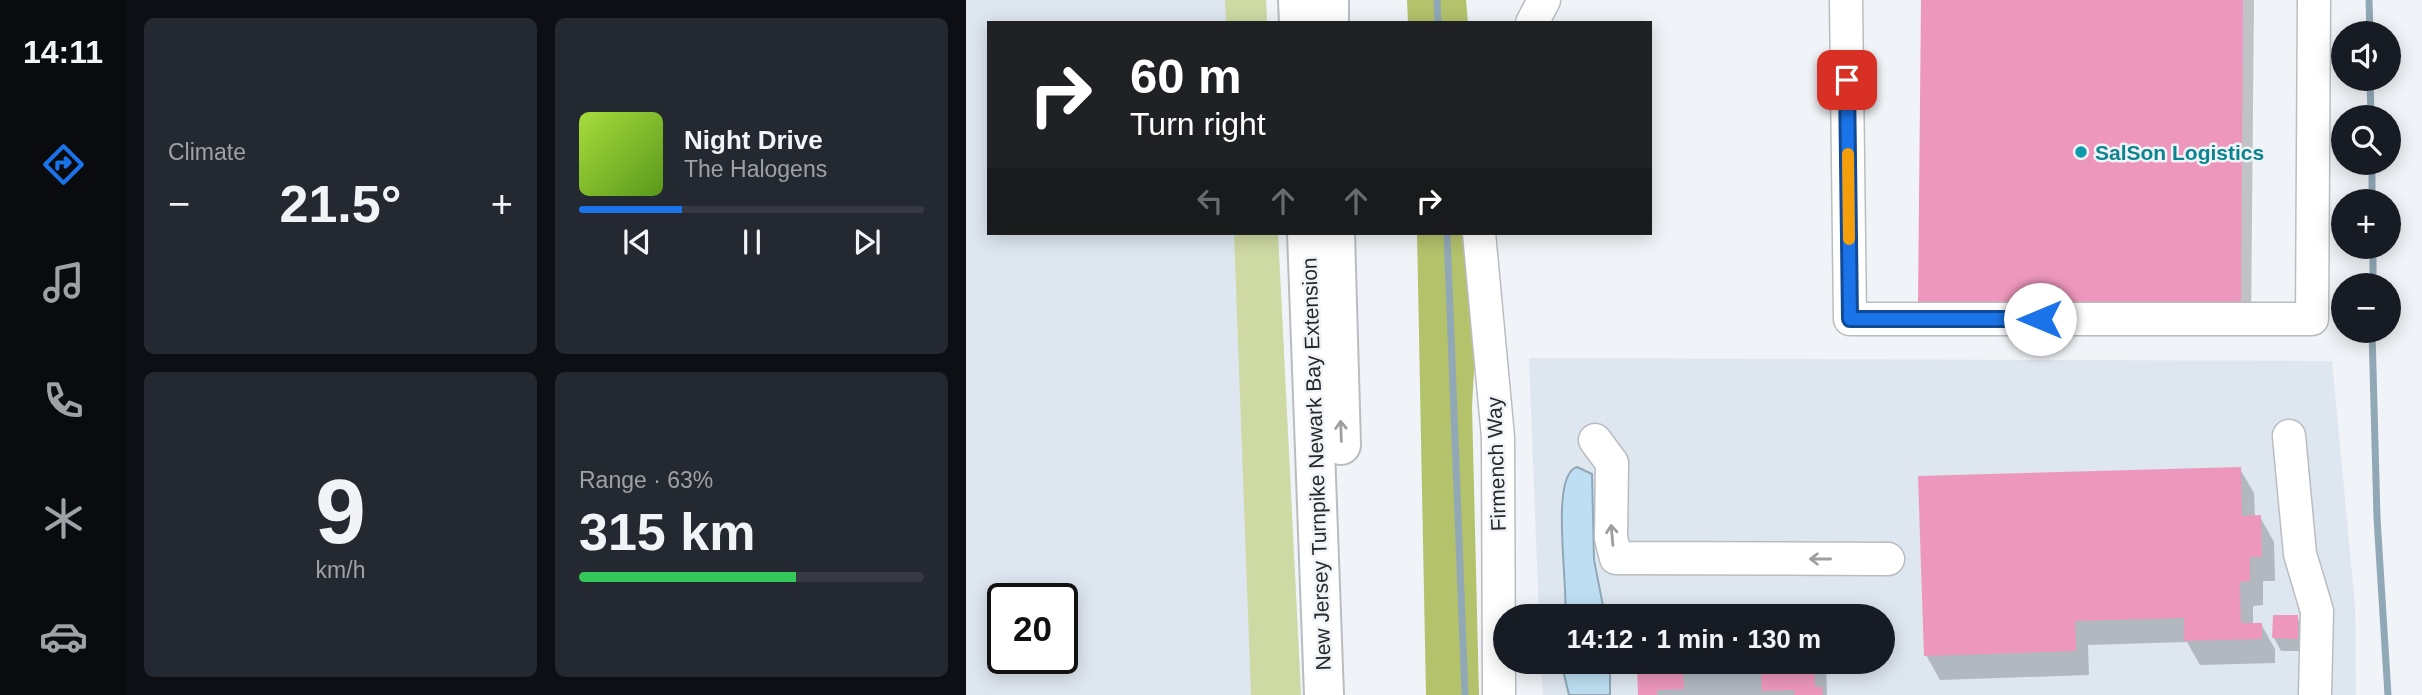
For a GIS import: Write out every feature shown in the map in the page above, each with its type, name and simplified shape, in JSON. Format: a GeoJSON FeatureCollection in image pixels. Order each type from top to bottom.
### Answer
{"type":"FeatureCollection","features":[{"type":"Feature","properties":{"kind":"highway"},"geometry":{"type":"LineString","coordinates":[[1298,0],[1299,21]]}},
{"type":"Feature","properties":{"kind":"highway"},"geometry":{"type":"LineString","coordinates":[[1329,0],[1329,21]]}},
{"type":"Feature","properties":{"kind":"highway","name":"New Jersey Turnpike Newark Bay Extension"},"geometry":{"type":"LineString","coordinates":[[1307,235],[1324,695]]}},
{"type":"Feature","properties":{"kind":"highway","name":"New Jersey Turnpike Newark Bay Extension"},"geometry":{"type":"LineString","coordinates":[[1335,235],[1349,695]]}},
{"type":"Feature","properties":{"kind":"street"},"geometry":{"type":"LineString","coordinates":[[1533,21],[1544,0]]}},
{"type":"Feature","properties":{"kind":"street"},"geometry":{"type":"LineString","coordinates":[[1846,0],[1850,319],[2312,319],[2314,0]]}},
{"type":"Feature","properties":{"kind":"street","name":"Firmench Way"},"geometry":{"type":"LineString","coordinates":[[1479,235],[1498,437],[1499,695]]}},
{"type":"Feature","properties":{"kind":"street"},"geometry":{"type":"LineString","coordinates":[[2289,436],[2301,554],[2317,611],[2315,695]]}},
{"type":"Feature","properties":{"kind":"street"},"geometry":{"type":"LineString","coordinates":[[1595,439],[1612,463],[1611,538],[1616,558],[1888,559]]}},
{"type":"Feature","properties":{"kind":"shaded area"},"geometry":{"type":"Polygon","coordinates":[[[966,0],[1266,0],[1267,21],[987,21],[987,235],[1278,235],[1301,695],[966,695],[966,0]]]}},
{"type":"Feature","properties":{"kind":"shaded area"},"geometry":{"type":"Polygon","coordinates":[[[1529,358],[2332,361],[2355,606],[2356,695],[1543,695],[1542,674],[1895,674],[1895,604],[1539,604],[1529,358]]]}},
{"type":"Feature","properties":{"kind":"green space"},"geometry":{"type":"Polygon","coordinates":[[[1225,0],[1266,0],[1267,21],[1226,21],[1225,0]]]}},
{"type":"Feature","properties":{"kind":"green space"},"geometry":{"type":"Polygon","coordinates":[[[1407,0],[1466,0],[1468,21],[1408,21],[1407,0]]]}},
{"type":"Feature","properties":{"kind":"green space"},"geometry":{"type":"Polygon","coordinates":[[[1234,235],[1278,235],[1301,695],[1251,695],[1234,235]]]}},
{"type":"Feature","properties":{"kind":"green space"},"geometry":{"type":"Polygon","coordinates":[[[1417,235],[1482,235],[1472,406],[1479,695],[1426,695],[1417,235]]]}},
{"type":"Feature","properties":{"kind":"water"},"geometry":{"type":"Polygon","coordinates":[[[1577,467],[1592,474],[1594,560],[1603,604],[1566,604],[1562,510],[1569,475],[1577,467]]]}},
{"type":"Feature","properties":{"kind":"water"},"geometry":{"type":"Polygon","coordinates":[[[1564,674],[1610,674],[1610,695],[1569,695],[1564,674]]]}},
{"type":"Feature","properties":{"kind":"building","name":"SalSon Logistics"},"geometry":{"type":"Polygon","coordinates":[[[1921,0],[2243,0],[2241,308],[1918,304],[1921,0]]]}},
{"type":"Feature","properties":{"kind":"building"},"geometry":{"type":"Polygon","coordinates":[[[2241,467],[2242,516],[2261,515],[2262,557],[2250,557],[2250,581],[2240,582],[2241,623],[2262,623],[2262,639],[2184,641],[2184,618],[2075,621],[2076,651],[1924,656],[1918,476],[2241,467]]]}},
{"type":"Feature","properties":{"kind":"building"},"geometry":{"type":"Polygon","coordinates":[[[2273,615],[2298,615],[2298,639],[2272,638],[2273,615]]]}},
{"type":"Feature","properties":{"kind":"building"},"geometry":{"type":"Polygon","coordinates":[[[1637,674],[1683,674],[1684,689],[1657,690],[1657,695],[1638,695],[1637,674]]]}},
{"type":"Feature","properties":{"kind":"building"},"geometry":{"type":"Polygon","coordinates":[[[1761,674],[1814,674],[1815,687],[1822,687],[1823,695],[1794,695],[1794,690],[1762,691],[1761,674]]]}},
{"type":"Feature","properties":{"kind":"waterway"},"geometry":{"type":"LineString","coordinates":[[1437,0],[1438,21]]}},
{"type":"Feature","properties":{"kind":"waterway"},"geometry":{"type":"LineString","coordinates":[[2369,0],[2370,21]]}},
{"type":"Feature","properties":{"kind":"waterway"},"geometry":{"type":"LineString","coordinates":[[2370,91],[2371,105]]}},
{"type":"Feature","properties":{"kind":"waterway"},"geometry":{"type":"LineString","coordinates":[[2372,175],[2372,189]]}},
{"type":"Feature","properties":{"kind":"waterway"},"geometry":{"type":"LineString","coordinates":[[1447,235],[1465,695]]}},
{"type":"Feature","properties":{"kind":"waterway"},"geometry":{"type":"LineString","coordinates":[[2373,259],[2373,273]]}},
{"type":"Feature","properties":{"kind":"waterway"},"geometry":{"type":"LineString","coordinates":[[2372,343],[2377,518],[2388,695]]}},
{"type":"Feature","properties":{"kind":"slow traffic"},"geometry":{"type":"LineString","coordinates":[[1848,154],[1849,239]]}},
{"type":"Feature","properties":{"kind":"place","name":"SalSon Logistics"},"geometry":{"type":"Point","coordinates":[2081,152]}},
{"type":"Feature","properties":{"kind":"route"},"geometry":{"type":"LineString","coordinates":[[1847,80],[1850,319],[2040,319]]}}]}
